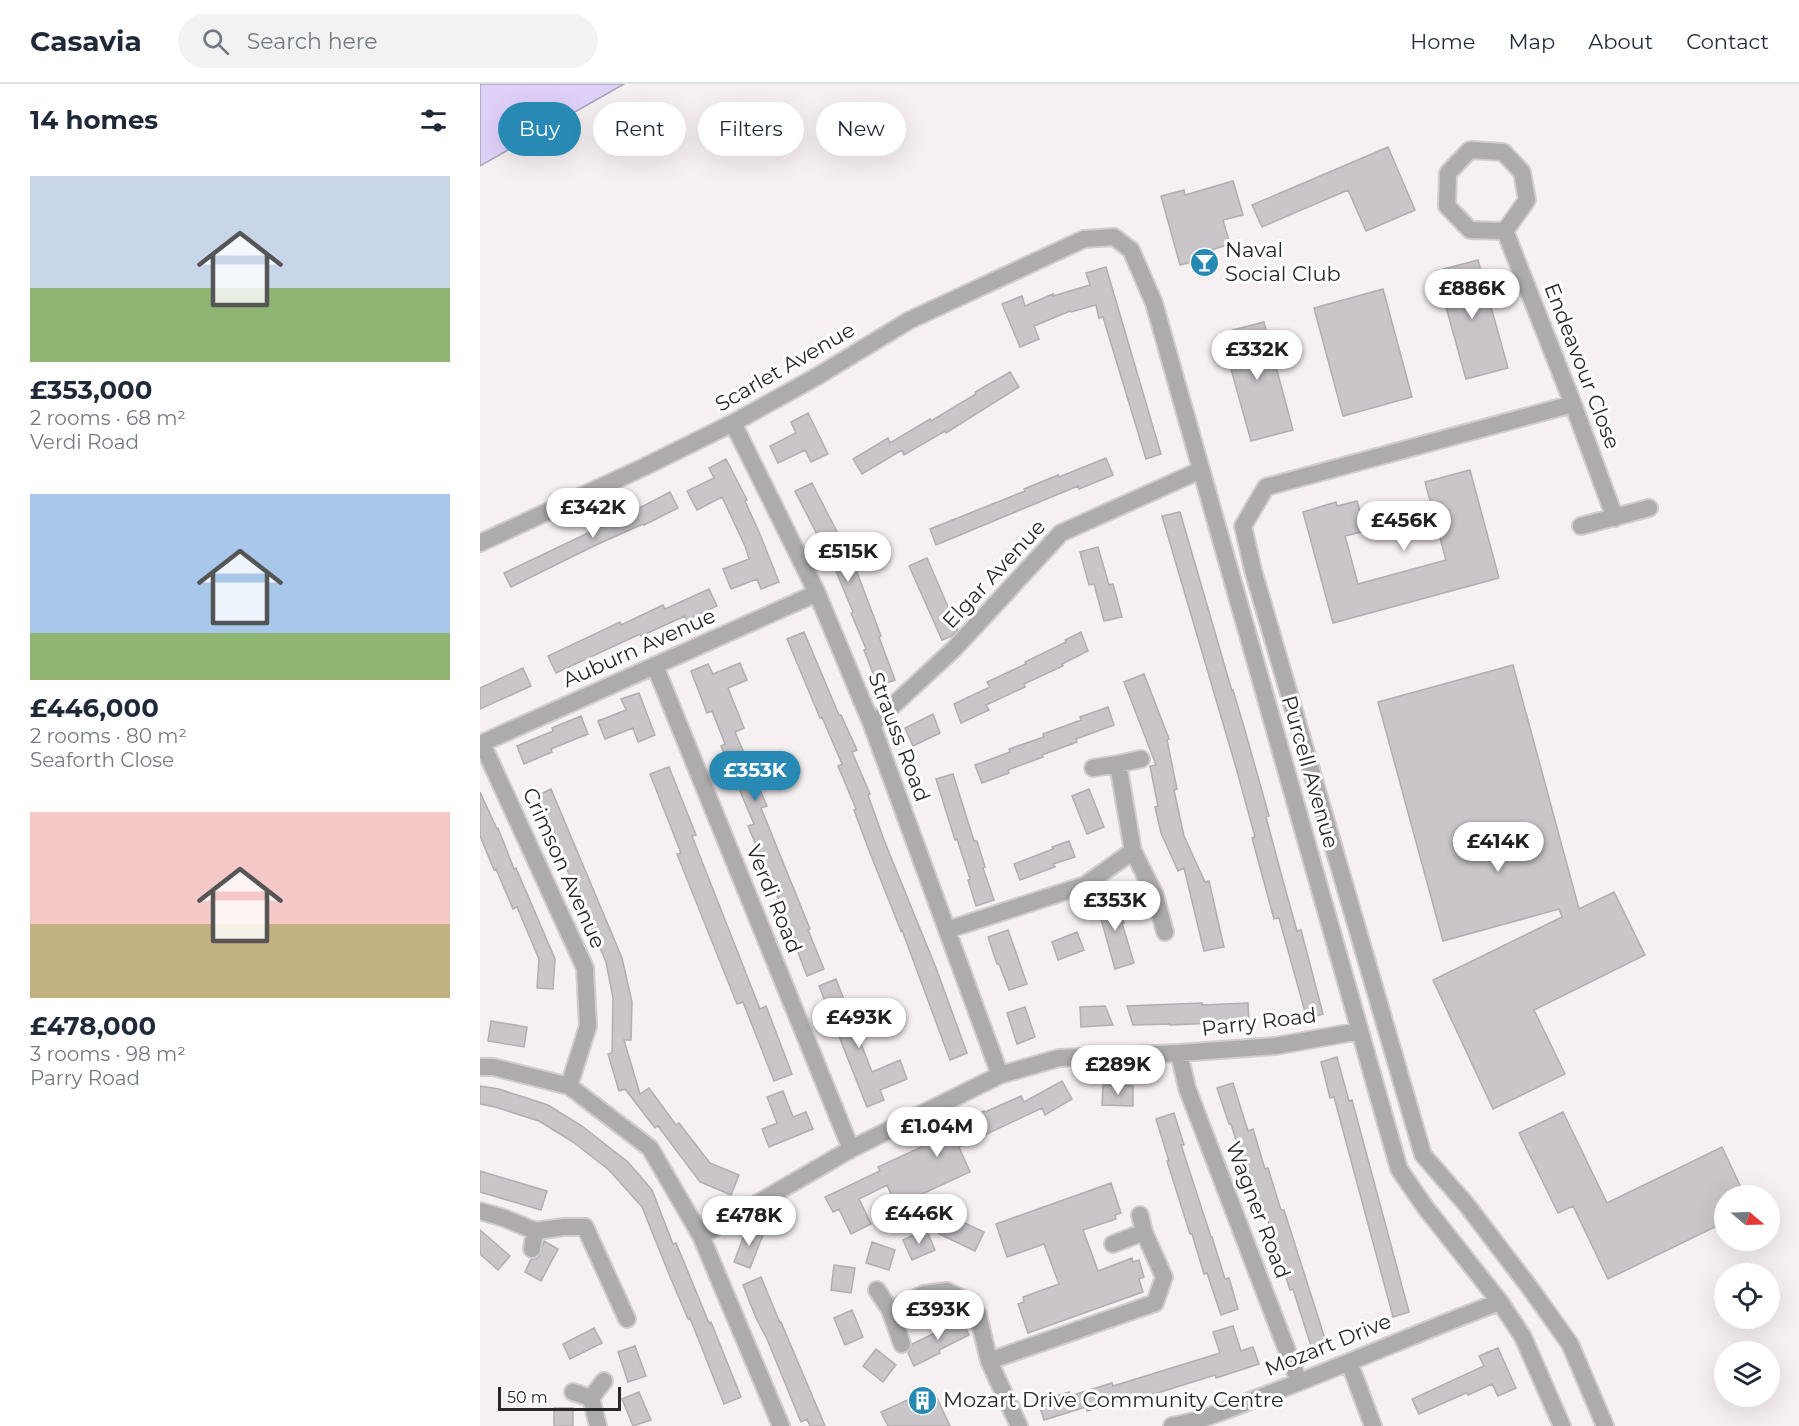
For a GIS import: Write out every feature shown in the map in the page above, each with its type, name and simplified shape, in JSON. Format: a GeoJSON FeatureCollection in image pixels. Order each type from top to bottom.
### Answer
{"type":"FeatureCollection","features":[{"type":"Feature","properties":{"kind":"street"},"geometry":{"type":"LineString","coordinates":[[1470,150],[1503,152],[1522,172],[1527,200],[1505,231],[1470,230],[1447,206],[1448,173],[1470,150]]}},
{"type":"Feature","properties":{"kind":"street","name":"Endeavour Close"},"geometry":{"type":"LineString","coordinates":[[1505,231],[1615,518]]}},
{"type":"Feature","properties":{"kind":"street","name":"Scarlet Avenue"},"geometry":{"type":"LineString","coordinates":[[480,543],[734,423],[910,320],[1084,239],[1114,237]]}},
{"type":"Feature","properties":{"kind":"street","name":"Purcell Avenue"},"geometry":{"type":"LineString","coordinates":[[1114,237],[1131,250],[1154,303],[1399,1169],[1425,1207],[1500,1302],[1522,1337],[1562,1426]]}},
{"type":"Feature","properties":{"kind":"street"},"geometry":{"type":"LineString","coordinates":[[1573,404],[1266,487],[1244,526],[1253,570],[1423,1155],[1473,1213],[1570,1344],[1605,1426]]}},
{"type":"Feature","properties":{"kind":"street","name":"Strauss Road"},"geometry":{"type":"LineString","coordinates":[[734,423],[817,593],[872,725],[1000,1075]]}},
{"type":"Feature","properties":{"kind":"street","name":"Elgar Avenue"},"geometry":{"type":"LineString","coordinates":[[872,725],[955,648],[1061,533],[1202,470]]}},
{"type":"Feature","properties":{"kind":"street"},"geometry":{"type":"LineString","coordinates":[[1581,526],[1649,508]]}},
{"type":"Feature","properties":{"kind":"street","name":"Auburn Avenue"},"geometry":{"type":"LineString","coordinates":[[481,743],[817,593]]}},
{"type":"Feature","properties":{"kind":"street","name":"Verdi Road"},"geometry":{"type":"LineString","coordinates":[[655,666],[851,1149]]}},
{"type":"Feature","properties":{"kind":"street","name":"Crimson Avenue"},"geometry":{"type":"LineString","coordinates":[[481,743],[585,968],[588,1026],[569,1086]]}},
{"type":"Feature","properties":{"kind":"street"},"geometry":{"type":"LineString","coordinates":[[1093,768],[1141,759]]}},
{"type":"Feature","properties":{"kind":"street"},"geometry":{"type":"LineString","coordinates":[[1118,764],[1133,851],[1155,895],[1165,932]]}},
{"type":"Feature","properties":{"kind":"street"},"geometry":{"type":"LineString","coordinates":[[947,930],[1085,885],[1133,851]]}},
{"type":"Feature","properties":{"kind":"street","name":"Parry Road"},"geometry":{"type":"LineString","coordinates":[[701,1236],[851,1149],[1000,1075],[1059,1058],[1275,1046],[1360,1031]]}},
{"type":"Feature","properties":{"kind":"street","name":"Wagner Road"},"geometry":{"type":"LineString","coordinates":[[1179,1053],[1187,1088],[1299,1382]]}},
{"type":"Feature","properties":{"kind":"street"},"geometry":{"type":"LineString","coordinates":[[480,1066],[493,1067],[569,1086],[650,1148],[701,1236],[782,1426]]}},
{"type":"Feature","properties":{"kind":"street"},"geometry":{"type":"LineString","coordinates":[[480,1211],[535,1231],[585,1227],[627,1319]]}},
{"type":"Feature","properties":{"kind":"street"},"geometry":{"type":"LineString","coordinates":[[989,1362],[1155,1303],[1164,1277],[1144,1232],[1140,1215]]}},
{"type":"Feature","properties":{"kind":"street"},"geometry":{"type":"LineString","coordinates":[[532,1250],[535,1231]]}},
{"type":"Feature","properties":{"kind":"street"},"geometry":{"type":"LineString","coordinates":[[1113,1244],[1144,1232]]}},
{"type":"Feature","properties":{"kind":"street"},"geometry":{"type":"LineString","coordinates":[[877,1290],[890,1310],[902,1344]]}},
{"type":"Feature","properties":{"kind":"street"},"geometry":{"type":"LineString","coordinates":[[890,1310],[924,1294],[947,1291],[967,1301],[978,1315],[989,1362],[1019,1426]]}},
{"type":"Feature","properties":{"kind":"street","name":"Mozart Drive"},"geometry":{"type":"LineString","coordinates":[[1172,1426],[1192,1424],[1500,1302]]}},
{"type":"Feature","properties":{"kind":"street"},"geometry":{"type":"LineString","coordinates":[[1349,1362],[1373,1426]]}},
{"type":"Feature","properties":{"kind":"street"},"geometry":{"type":"LineString","coordinates":[[591,1398],[604,1381]]}},
{"type":"Feature","properties":{"kind":"street"},"geometry":{"type":"LineString","coordinates":[[573,1392],[591,1398]]}},
{"type":"Feature","properties":{"kind":"street"},"geometry":{"type":"LineString","coordinates":[[591,1398],[598,1426]]}},
{"type":"Feature","properties":{"kind":"shaded area"},"geometry":{"type":"Polygon","coordinates":[[[480,84],[624,84],[581,108],[581,102],[498,102],[498,156],[480,166],[480,84]]]}},
{"type":"Feature","properties":{"kind":"building"},"geometry":{"type":"Polygon","coordinates":[[[1388,147],[1415,210],[1366,231],[1348,190],[1262,227],[1252,205],[1388,147]]]}},
{"type":"Feature","properties":{"kind":"building"},"geometry":{"type":"Polygon","coordinates":[[[1233,181],[1243,215],[1223,220],[1230,244],[1202,253],[1203,259],[1180,265],[1161,196],[1184,190],[1185,195],[1233,181]]]}},
{"type":"Feature","properties":{"kind":"building"},"geometry":{"type":"Polygon","coordinates":[[[1478,260],[1508,368],[1466,379],[1436,271],[1478,260]]]}},
{"type":"Feature","properties":{"kind":"building"},"geometry":{"type":"Polygon","coordinates":[[[1106,267],[1161,454],[1146,459],[1103,317],[1099,318],[1096,305],[1070,311],[1034,326],[1039,339],[1020,347],[1002,304],[1022,296],[1025,306],[1053,294],[1053,296],[1090,285],[1086,273],[1106,267]]]}},
{"type":"Feature","properties":{"kind":"building"},"geometry":{"type":"Polygon","coordinates":[[[1383,289],[1412,397],[1343,416],[1314,308],[1383,289]]]}},
{"type":"Feature","properties":{"kind":"building"},"geometry":{"type":"Polygon","coordinates":[[[1264,322],[1293,430],[1251,441],[1221,333],[1264,322]]]}},
{"type":"Feature","properties":{"kind":"building"},"geometry":{"type":"Polygon","coordinates":[[[1010,372],[1019,387],[946,433],[945,431],[904,455],[902,450],[862,474],[853,459],[888,438],[890,443],[930,419],[931,421],[1010,372]]]}},
{"type":"Feature","properties":{"kind":"building"},"geometry":{"type":"Polygon","coordinates":[[[808,413],[828,454],[811,462],[805,450],[778,463],[770,446],[796,433],[791,422],[808,413]]]}},
{"type":"Feature","properties":{"kind":"building"},"geometry":{"type":"Polygon","coordinates":[[[1106,458],[1113,475],[1079,489],[1078,486],[936,545],[930,529],[1025,491],[1024,489],[1058,475],[1059,477],[1106,458]]]}},
{"type":"Feature","properties":{"kind":"building"},"geometry":{"type":"Polygon","coordinates":[[[726,459],[747,500],[745,501],[779,582],[761,589],[757,579],[731,589],[723,569],[749,559],[722,497],[697,510],[687,491],[714,478],[709,468],[726,459]]]}},
{"type":"Feature","properties":{"kind":"building"},"geometry":{"type":"Polygon","coordinates":[[[1470,470],[1499,578],[1333,623],[1303,512],[1336,502],[1337,506],[1357,501],[1366,531],[1345,536],[1358,584],[1446,560],[1425,482],[1470,470]]]}},
{"type":"Feature","properties":{"kind":"building"},"geometry":{"type":"Polygon","coordinates":[[[812,483],[855,567],[895,680],[878,686],[851,613],[853,612],[830,557],[795,491],[812,483]]]}},
{"type":"Feature","properties":{"kind":"building"},"geometry":{"type":"Polygon","coordinates":[[[670,492],[678,508],[511,587],[504,573],[670,492]]]}},
{"type":"Feature","properties":{"kind":"building"},"geometry":{"type":"Polygon","coordinates":[[[1180,512],[1246,734],[1269,816],[1266,817],[1282,877],[1297,931],[1301,930],[1323,1014],[1307,1019],[1279,918],[1274,919],[1237,771],[1162,516],[1180,512]]]}},
{"type":"Feature","properties":{"kind":"building"},"geometry":{"type":"Polygon","coordinates":[[[1098,547],[1109,585],[1113,584],[1122,617],[1104,621],[1094,584],[1089,585],[1080,552],[1098,547]]]}},
{"type":"Feature","properties":{"kind":"building"},"geometry":{"type":"Polygon","coordinates":[[[927,558],[958,630],[952,636],[942,640],[909,566],[927,558]]]}},
{"type":"Feature","properties":{"kind":"building"},"geometry":{"type":"Polygon","coordinates":[[[709,589],[717,606],[687,620],[685,616],[641,636],[640,634],[556,673],[548,656],[620,622],[621,625],[663,605],[665,609],[709,589]]]}},
{"type":"Feature","properties":{"kind":"building"},"geometry":{"type":"Polygon","coordinates":[[[804,632],[839,715],[857,750],[852,752],[870,794],[868,795],[884,840],[936,968],[967,1053],[950,1060],[854,810],[856,809],[838,766],[842,764],[787,639],[804,632]]]}},
{"type":"Feature","properties":{"kind":"building"},"geometry":{"type":"Polygon","coordinates":[[[1081,632],[1088,651],[1062,664],[1063,666],[1024,684],[1025,687],[986,705],[989,710],[961,723],[954,704],[990,687],[987,682],[1026,664],[1025,662],[1081,632]]]}},
{"type":"Feature","properties":{"kind":"building"},"geometry":{"type":"Polygon","coordinates":[[[740,663],[747,680],[728,688],[744,728],[735,732],[767,806],[761,808],[824,969],[807,976],[796,947],[798,946],[748,826],[754,824],[721,746],[725,744],[712,711],[707,713],[691,671],[708,664],[713,674],[740,663]]]}},
{"type":"Feature","properties":{"kind":"building"},"geometry":{"type":"Polygon","coordinates":[[[1513,665],[1579,909],[1614,892],[1645,955],[1534,1010],[1565,1074],[1493,1109],[1433,980],[1562,917],[1559,909],[1443,941],[1378,702],[1513,665]]]}},
{"type":"Feature","properties":{"kind":"building"},"geometry":{"type":"Polygon","coordinates":[[[523,668],[531,686],[480,709],[480,688],[523,668]]]}},
{"type":"Feature","properties":{"kind":"building"},"geometry":{"type":"Polygon","coordinates":[[[1144,674],[1169,739],[1167,740],[1177,789],[1174,790],[1184,836],[1205,882],[1209,881],[1224,947],[1204,951],[1184,868],[1178,871],[1161,833],[1150,766],[1156,765],[1124,682],[1144,674]]]}},
{"type":"Feature","properties":{"kind":"building"},"geometry":{"type":"Polygon","coordinates":[[[639,693],[655,735],[638,742],[633,728],[605,739],[598,721],[626,710],[621,699],[639,693]]]}},
{"type":"Feature","properties":{"kind":"building"},"geometry":{"type":"Polygon","coordinates":[[[1108,707],[1114,725],[1076,739],[1077,742],[1042,755],[1043,757],[1008,770],[1009,773],[982,783],[975,765],[1010,752],[1009,749],[1044,737],[1043,734],[1108,707]]]}},
{"type":"Feature","properties":{"kind":"building"},"geometry":{"type":"Polygon","coordinates":[[[933,714],[940,733],[913,746],[905,728],[933,714]]]}},
{"type":"Feature","properties":{"kind":"building"},"geometry":{"type":"Polygon","coordinates":[[[581,716],[588,734],[551,749],[552,752],[524,764],[517,746],[581,716]]]}},
{"type":"Feature","properties":{"kind":"building"},"geometry":{"type":"Polygon","coordinates":[[[669,767],[696,835],[692,836],[760,1009],[766,1006],[792,1074],[774,1081],[743,1002],[737,1004],[677,854],[681,853],[650,774],[669,767]]]}},
{"type":"Feature","properties":{"kind":"building"},"geometry":{"type":"Polygon","coordinates":[[[953,774],[974,841],[977,841],[994,900],[976,906],[968,880],[970,879],[936,779],[953,774]]]}},
{"type":"Feature","properties":{"kind":"building"},"geometry":{"type":"Polygon","coordinates":[[[551,789],[622,958],[632,1002],[631,1040],[624,1040],[640,1094],[649,1088],[676,1125],[679,1123],[710,1163],[739,1175],[731,1195],[700,1182],[658,1126],[655,1128],[625,1089],[619,1091],[608,1054],[612,1053],[613,998],[606,962],[536,796],[551,789]]]}},
{"type":"Feature","properties":{"kind":"building"},"geometry":{"type":"Polygon","coordinates":[[[1089,789],[1104,827],[1087,834],[1072,796],[1089,789]]]}},
{"type":"Feature","properties":{"kind":"building"},"geometry":{"type":"Polygon","coordinates":[[[480,792],[555,959],[553,989],[537,988],[539,959],[517,907],[513,909],[480,836],[480,792]]]}},
{"type":"Feature","properties":{"kind":"building"},"geometry":{"type":"Polygon","coordinates":[[[1069,841],[1075,857],[1053,864],[1055,867],[1020,880],[1014,864],[1069,841]]]}},
{"type":"Feature","properties":{"kind":"building"},"geometry":{"type":"Polygon","coordinates":[[[1115,895],[1134,963],[1115,969],[1096,901],[1115,895]]]}},
{"type":"Feature","properties":{"kind":"building"},"geometry":{"type":"Polygon","coordinates":[[[1008,930],[1027,984],[1009,990],[988,937],[1008,930]]]}},
{"type":"Feature","properties":{"kind":"building"},"geometry":{"type":"Polygon","coordinates":[[[1077,932],[1084,950],[1058,960],[1052,942],[1077,932]]]}},
{"type":"Feature","properties":{"kind":"building"},"geometry":{"type":"Polygon","coordinates":[[[836,979],[872,1072],[900,1060],[907,1079],[880,1090],[884,1100],[867,1107],[819,986],[836,979]]]}},
{"type":"Feature","properties":{"kind":"building"},"geometry":{"type":"Polygon","coordinates":[[[1202,1003],[1202,1005],[1248,1003],[1249,1023],[1133,1025],[1127,1006],[1202,1003]]]}},
{"type":"Feature","properties":{"kind":"building"},"geometry":{"type":"Polygon","coordinates":[[[1105,1006],[1113,1025],[1081,1027],[1080,1007],[1105,1006]]]}},
{"type":"Feature","properties":{"kind":"building"},"geometry":{"type":"Polygon","coordinates":[[[1025,1007],[1035,1037],[1017,1044],[1007,1013],[1025,1007]]]}},
{"type":"Feature","properties":{"kind":"building"},"geometry":{"type":"Polygon","coordinates":[[[491,1021],[527,1027],[524,1047],[488,1041],[491,1021]]]}},
{"type":"Feature","properties":{"kind":"building"},"geometry":{"type":"Polygon","coordinates":[[[1337,1057],[1349,1101],[1352,1100],[1409,1312],[1393,1317],[1334,1097],[1330,1098],[1321,1062],[1337,1057]]]}},
{"type":"Feature","properties":{"kind":"building"},"geometry":{"type":"Polygon","coordinates":[[[1062,1081],[1072,1099],[1045,1115],[1042,1108],[959,1147],[970,1172],[896,1206],[887,1185],[859,1199],[871,1224],[851,1234],[839,1209],[833,1212],[825,1197],[880,1171],[878,1167],[958,1130],[956,1124],[1021,1096],[1024,1102],[1062,1081]]]}},
{"type":"Feature","properties":{"kind":"building"},"geometry":{"type":"Polygon","coordinates":[[[1233,1083],[1248,1131],[1253,1129],[1265,1169],[1268,1168],[1281,1210],[1284,1210],[1326,1342],[1311,1346],[1293,1289],[1290,1290],[1263,1205],[1260,1206],[1247,1165],[1244,1166],[1217,1088],[1233,1083]]]}},
{"type":"Feature","properties":{"kind":"building"},"geometry":{"type":"Polygon","coordinates":[[[1103,1085],[1133,1086],[1133,1106],[1102,1105],[1103,1085]]]}},
{"type":"Feature","properties":{"kind":"building"},"geometry":{"type":"Polygon","coordinates":[[[480,1086],[499,1089],[548,1105],[582,1126],[628,1162],[652,1190],[673,1244],[676,1243],[709,1323],[711,1322],[741,1397],[724,1404],[642,1207],[609,1170],[573,1142],[539,1121],[480,1104],[480,1086]]]}},
{"type":"Feature","properties":{"kind":"building"},"geometry":{"type":"Polygon","coordinates":[[[783,1091],[793,1117],[806,1112],[813,1129],[769,1147],[762,1129],[777,1123],[767,1097],[783,1091]]]}},
{"type":"Feature","properties":{"kind":"building"},"geometry":{"type":"Polygon","coordinates":[[[1563,1112],[1607,1203],[1722,1147],[1740,1185],[1714,1185],[1714,1227],[1608,1279],[1573,1206],[1558,1213],[1519,1133],[1563,1112]]]}},
{"type":"Feature","properties":{"kind":"building"},"geometry":{"type":"Polygon","coordinates":[[[1174,1113],[1184,1145],[1181,1145],[1211,1237],[1225,1279],[1229,1278],[1238,1309],[1221,1315],[1207,1273],[1204,1274],[1192,1234],[1190,1234],[1156,1119],[1174,1113]]]}},
{"type":"Feature","properties":{"kind":"building"},"geometry":{"type":"Polygon","coordinates":[[[480,1171],[547,1191],[541,1210],[480,1192],[480,1171]]]}},
{"type":"Feature","properties":{"kind":"building"},"geometry":{"type":"Polygon","coordinates":[[[1111,1183],[1121,1213],[1115,1215],[1116,1219],[1083,1230],[1098,1271],[1132,1258],[1133,1262],[1139,1260],[1144,1277],[1139,1279],[1143,1292],[1028,1333],[1018,1304],[1024,1302],[1023,1297],[1059,1284],[1044,1244],[1007,1257],[996,1224],[1111,1183]]]}},
{"type":"Feature","properties":{"kind":"building"},"geometry":{"type":"Polygon","coordinates":[[[948,1215],[984,1232],[975,1251],[939,1234],[948,1215]]]}},
{"type":"Feature","properties":{"kind":"building"},"geometry":{"type":"Polygon","coordinates":[[[748,1225],[764,1232],[750,1268],[734,1262],[748,1225]]]}},
{"type":"Feature","properties":{"kind":"building"},"geometry":{"type":"Polygon","coordinates":[[[926,1229],[935,1250],[912,1260],[903,1240],[926,1229]]]}},
{"type":"Feature","properties":{"kind":"building"},"geometry":{"type":"Polygon","coordinates":[[[480,1230],[510,1256],[498,1270],[480,1254],[480,1230]]]}},
{"type":"Feature","properties":{"kind":"building"},"geometry":{"type":"Polygon","coordinates":[[[544,1241],[558,1249],[541,1281],[525,1272],[531,1259],[536,1259],[540,1255],[544,1241]]]}},
{"type":"Feature","properties":{"kind":"building"},"geometry":{"type":"Polygon","coordinates":[[[872,1242],[895,1250],[889,1270],[866,1263],[872,1242]]]}},
{"type":"Feature","properties":{"kind":"building"},"geometry":{"type":"Polygon","coordinates":[[[834,1265],[855,1268],[851,1293],[831,1290],[834,1265]]]}},
{"type":"Feature","properties":{"kind":"building"},"geometry":{"type":"Polygon","coordinates":[[[761,1277],[825,1426],[810,1426],[807,1419],[801,1422],[756,1318],[743,1285],[761,1277]]]}},
{"type":"Feature","properties":{"kind":"building"},"geometry":{"type":"Polygon","coordinates":[[[852,1310],[863,1337],[845,1345],[834,1318],[852,1310]]]}},
{"type":"Feature","properties":{"kind":"building"},"geometry":{"type":"Polygon","coordinates":[[[960,1317],[969,1335],[914,1366],[908,1353],[912,1344],[935,1333],[934,1329],[960,1317]]]}},
{"type":"Feature","properties":{"kind":"building"},"geometry":{"type":"Polygon","coordinates":[[[1233,1326],[1241,1351],[1253,1347],[1259,1364],[1132,1401],[1131,1398],[1087,1411],[1086,1407],[1044,1420],[1038,1401],[1069,1392],[1070,1396],[1112,1383],[1113,1386],[1220,1353],[1213,1332],[1233,1326]]]}},
{"type":"Feature","properties":{"kind":"building"},"geometry":{"type":"Polygon","coordinates":[[[594,1328],[602,1343],[570,1359],[563,1344],[594,1328]]]}},
{"type":"Feature","properties":{"kind":"building"},"geometry":{"type":"Polygon","coordinates":[[[635,1346],[646,1376],[628,1382],[618,1352],[635,1346]]]}},
{"type":"Feature","properties":{"kind":"building"},"geometry":{"type":"Polygon","coordinates":[[[1498,1348],[1516,1388],[1498,1396],[1492,1384],[1419,1414],[1412,1399],[1484,1366],[1479,1356],[1498,1348]]]}},
{"type":"Feature","properties":{"kind":"building"},"geometry":{"type":"Polygon","coordinates":[[[876,1349],[896,1365],[883,1382],[863,1366],[876,1349]]]}},
{"type":"Feature","properties":{"kind":"building","name":"Mozart Drive Community Centre"},"geometry":{"type":"Polygon","coordinates":[[[929,1390],[935,1394],[950,1426],[888,1426],[881,1412],[929,1390]]]}},
{"type":"Feature","properties":{"kind":"building"},"geometry":{"type":"Polygon","coordinates":[[[639,1392],[651,1420],[633,1426],[622,1399],[639,1392]]]}},
{"type":"Feature","properties":{"kind":"building"},"geometry":{"type":"Polygon","coordinates":[[[554,1408],[573,1408],[573,1426],[554,1426],[554,1408]]]}},
{"type":"Feature","properties":{"kind":"place","name":"Naval Social Club"},"geometry":{"type":"Point","coordinates":[1204,262]}},
{"type":"Feature","properties":{"kind":"place","name":"Mozart Drive Community Centre"},"geometry":{"type":"Point","coordinates":[922,1400]}}]}
